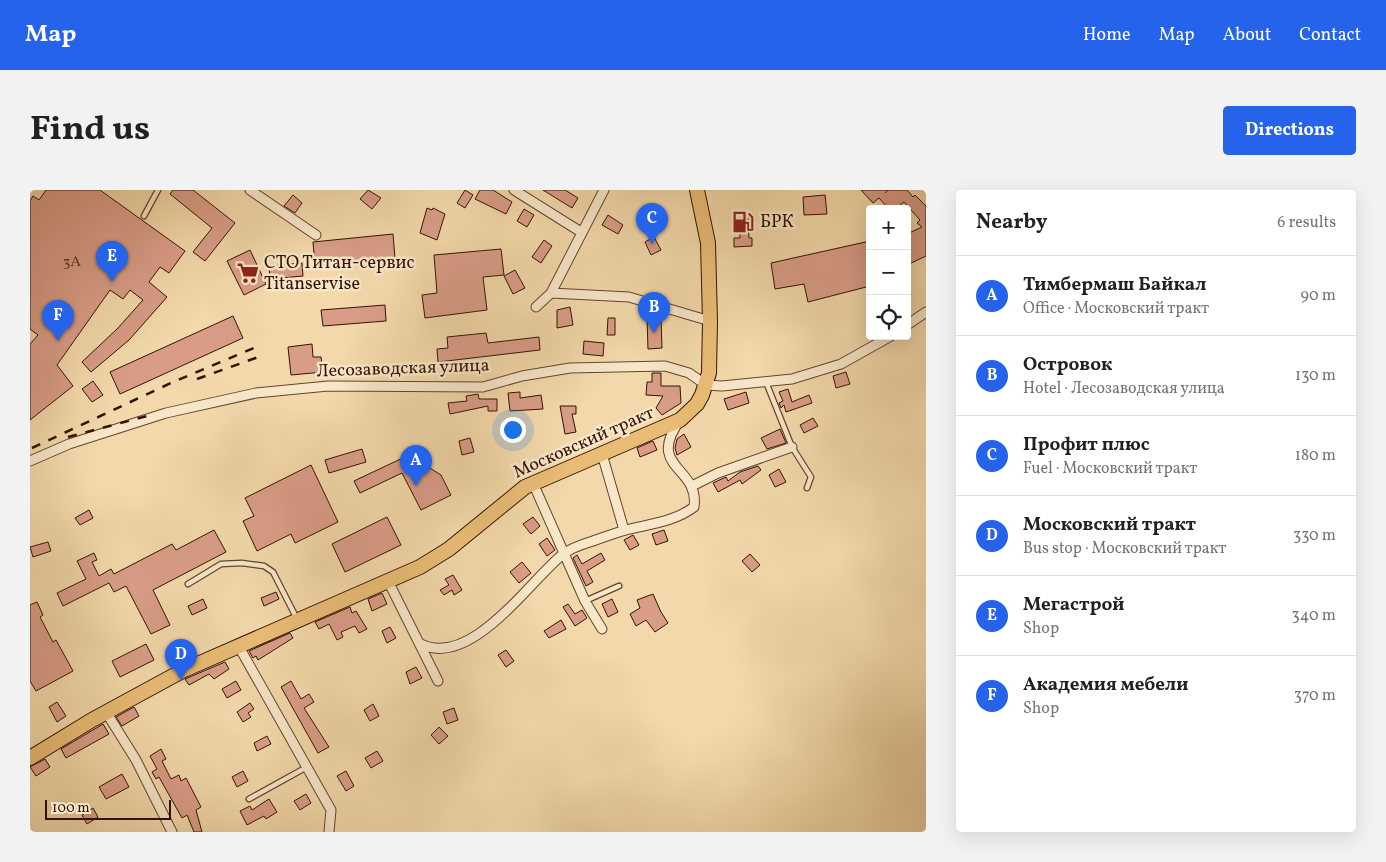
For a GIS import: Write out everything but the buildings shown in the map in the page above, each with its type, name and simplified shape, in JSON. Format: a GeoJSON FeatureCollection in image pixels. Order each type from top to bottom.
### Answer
{"type":"FeatureCollection","features":[{"type":"Feature","properties":{"kind":"main road","name":"Московский тракт"},"geometry":{"type":"LineString","coordinates":[[30,758],[106,712],[184,670],[420,567],[449,549],[495,510],[532,483],[680,420],[697,404],[706,385],[709,373],[708,243],[698,190]]}},
{"type":"Feature","properties":{"kind":"street"},"geometry":{"type":"LineString","coordinates":[[250,190],[316,235]]}},
{"type":"Feature","properties":{"kind":"street"},"geometry":{"type":"LineString","coordinates":[[514,190],[581,232]]}},
{"type":"Feature","properties":{"kind":"street"},"geometry":{"type":"LineString","coordinates":[[536,307],[551,294],[604,190]]}},
{"type":"Feature","properties":{"kind":"street"},"geometry":{"type":"LineString","coordinates":[[551,294],[629,297],[710,321]]}},
{"type":"Feature","properties":{"kind":"street"},"geometry":{"type":"LineString","coordinates":[[911,322],[926,312]]}},
{"type":"Feature","properties":{"kind":"street"},"geometry":{"type":"LineString","coordinates":[[706,385],[722,386],[792,379],[841,364],[884,340]]}},
{"type":"Feature","properties":{"kind":"street","name":"Лесозаводская улица"},"geometry":{"type":"LineString","coordinates":[[30,461],[69,444],[166,413],[256,393],[328,386],[483,387],[522,376],[570,368],[665,366],[689,373],[706,385]]}},
{"type":"Feature","properties":{"kind":"street"},"geometry":{"type":"LineString","coordinates":[[419,644],[431,650],[444,650],[463,645],[503,614],[563,554],[581,545],[624,530],[680,518],[694,507],[696,494],[692,486],[674,465],[666,451],[667,444],[680,420]]}},
{"type":"Feature","properties":{"kind":"street"},"geometry":{"type":"LineString","coordinates":[[692,486],[718,472],[792,448]]}},
{"type":"Feature","properties":{"kind":"street"},"geometry":{"type":"LineString","coordinates":[[602,454],[624,530]]}},
{"type":"Feature","properties":{"kind":"street"},"geometry":{"type":"LineString","coordinates":[[532,483],[585,601],[602,629]]}},
{"type":"Feature","properties":{"kind":"street"},"geometry":{"type":"LineString","coordinates":[[388,581],[438,681]]}},
{"type":"Feature","properties":{"kind":"street"},"geometry":{"type":"LineString","coordinates":[[238,645],[332,810],[329,832]]}},
{"type":"Feature","properties":{"kind":"street"},"geometry":{"type":"LineString","coordinates":[[106,712],[136,760],[172,832]]}},
{"type":"Feature","properties":{"kind":"lane"},"geometry":{"type":"LineString","coordinates":[[144,216],[158,190]]}},
{"type":"Feature","properties":{"kind":"lane"},"geometry":{"type":"LineString","coordinates":[[766,382],[792,448],[811,477],[806,488]]}},
{"type":"Feature","properties":{"kind":"lane"},"geometry":{"type":"LineString","coordinates":[[188,584],[221,564],[242,563],[264,566],[273,572],[297,620]]}},
{"type":"Feature","properties":{"kind":"lane"},"geometry":{"type":"LineString","coordinates":[[585,601],[619,586]]}},
{"type":"Feature","properties":{"kind":"lane"},"geometry":{"type":"LineString","coordinates":[[249,799],[307,767]]}},
{"type":"Feature","properties":{"kind":"railway"},"geometry":{"type":"LineString","coordinates":[[32,448],[171,383],[261,345]]}},
{"type":"Feature","properties":{"kind":"railway"},"geometry":{"type":"LineString","coordinates":[[197,379],[264,355]]}},
{"type":"Feature","properties":{"kind":"railway"},"geometry":{"type":"LineString","coordinates":[[68,437],[151,415]]}},
{"type":"Feature","properties":{"kind":"place","name":"БРК"},"geometry":{"type":"Point","coordinates":[743,222]}},
{"type":"Feature","properties":{"kind":"place","name":"Профит плюс"},"geometry":{"type":"Point","coordinates":[652,244]}},
{"type":"Feature","properties":{"kind":"place","name":"СТО Титан-сервис Titanservise"},"geometry":{"type":"Point","coordinates":[248,273]}},
{"type":"Feature","properties":{"kind":"place","name":"Мегастрой"},"geometry":{"type":"Point","coordinates":[112,282]}},
{"type":"Feature","properties":{"kind":"place","name":"Островок"},"geometry":{"type":"Point","coordinates":[654,333]}},
{"type":"Feature","properties":{"kind":"place","name":"Академия мебели"},"geometry":{"type":"Point","coordinates":[58,341]}},
{"type":"Feature","properties":{"kind":"place","name":"Тимбермаш Байкал"},"geometry":{"type":"Point","coordinates":[416,486]}},
{"type":"Feature","properties":{"kind":"place","name":"Московский тракт"},"geometry":{"type":"Point","coordinates":[181,680]}}]}
